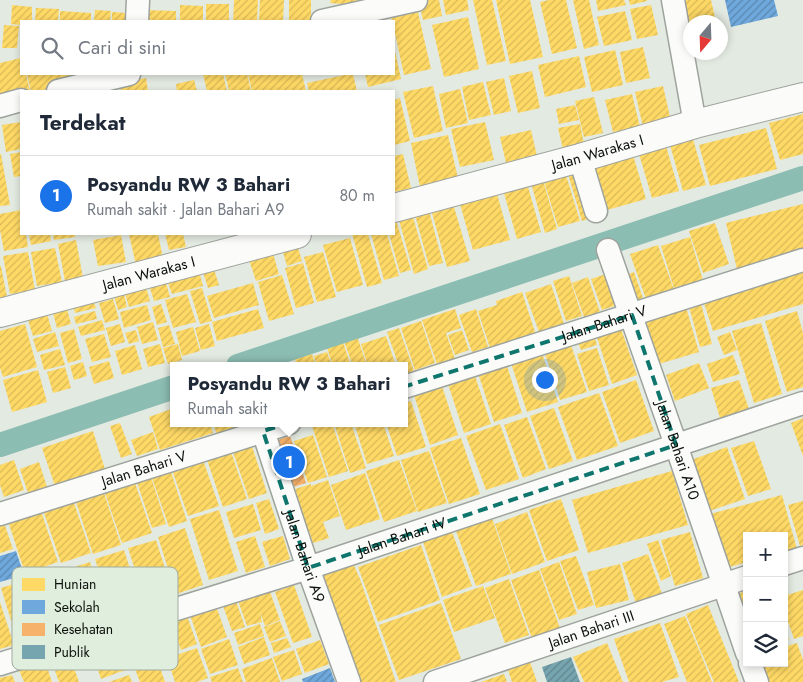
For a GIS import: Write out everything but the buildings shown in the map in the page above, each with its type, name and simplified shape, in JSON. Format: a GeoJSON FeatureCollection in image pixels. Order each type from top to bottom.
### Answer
{"type":"FeatureCollection","features":[{"type":"Feature","properties":{"kind":"street"},"geometry":{"type":"LineString","coordinates":[[137,20],[138,0]]}},
{"type":"Feature","properties":{"kind":"street"},"geometry":{"type":"LineString","coordinates":[[326,14],[416,0]]}},
{"type":"Feature","properties":{"kind":"street"},"geometry":{"type":"LineString","coordinates":[[673,0],[696,124]]}},
{"type":"Feature","properties":{"kind":"street"},"geometry":{"type":"LineString","coordinates":[[62,90],[125,75]]}},
{"type":"Feature","properties":{"kind":"street","name":"Jalan Warakas I"},"geometry":{"type":"LineString","coordinates":[[395,208],[803,96]]}},
{"type":"Feature","properties":{"kind":"street"},"geometry":{"type":"LineString","coordinates":[[0,106],[20,100]]}},
{"type":"Feature","properties":{"kind":"street"},"geometry":{"type":"LineString","coordinates":[[580,158],[596,211]]}},
{"type":"Feature","properties":{"kind":"street","name":"Jalan Warakas I"},"geometry":{"type":"LineString","coordinates":[[0,313],[293,235]]}},
{"type":"Feature","properties":{"kind":"street","name":"Jalan Bahari A10"},"geometry":{"type":"LineString","coordinates":[[608,250],[632,314],[743,641]]}},
{"type":"Feature","properties":{"kind":"street","name":"Jalan Bahari V"},"geometry":{"type":"LineString","coordinates":[[408,386],[803,260]]}},
{"type":"Feature","properties":{"kind":"street","name":"Jalan Bahari IV"},"geometry":{"type":"LineString","coordinates":[[178,609],[308,568],[803,403]]}},
{"type":"Feature","properties":{"kind":"street","name":"Jalan Bahari V"},"geometry":{"type":"LineString","coordinates":[[0,514],[277,427]]}},
{"type":"Feature","properties":{"kind":"street","name":"Jalan Bahari A9"},"geometry":{"type":"LineString","coordinates":[[263,432],[308,568],[349,682]]}},
{"type":"Feature","properties":{"kind":"street"},"geometry":{"type":"LineString","coordinates":[[788,563],[803,558]]}},
{"type":"Feature","properties":{"kind":"street","name":"Jalan Bahari III"},"geometry":{"type":"LineString","coordinates":[[435,682],[743,578]]}},
{"type":"Feature","properties":{"kind":"street","name":"Jalan Bahari IV"},"geometry":{"type":"LineString","coordinates":[[0,664],[12,660]]}},
{"type":"Feature","properties":{"kind":"street"},"geometry":{"type":"LineString","coordinates":[[751,667],[756,682]]}},
{"type":"Feature","properties":{"kind":"highlighted area"},"geometry":{"type":"Polygon","coordinates":[[[632,315],[676,445],[308,568],[263,431],[632,315]]]}},
{"type":"Feature","properties":{"kind":"waterway"},"geometry":{"type":"LineString","coordinates":[[250,362],[803,178]]}},
{"type":"Feature","properties":{"kind":"waterway"},"geometry":{"type":"LineString","coordinates":[[0,445],[170,388]]}},
{"type":"Feature","properties":{"kind":"place","name":"Posyandu RW 3 Bahari"},"geometry":{"type":"Point","coordinates":[289,462]}}]}
